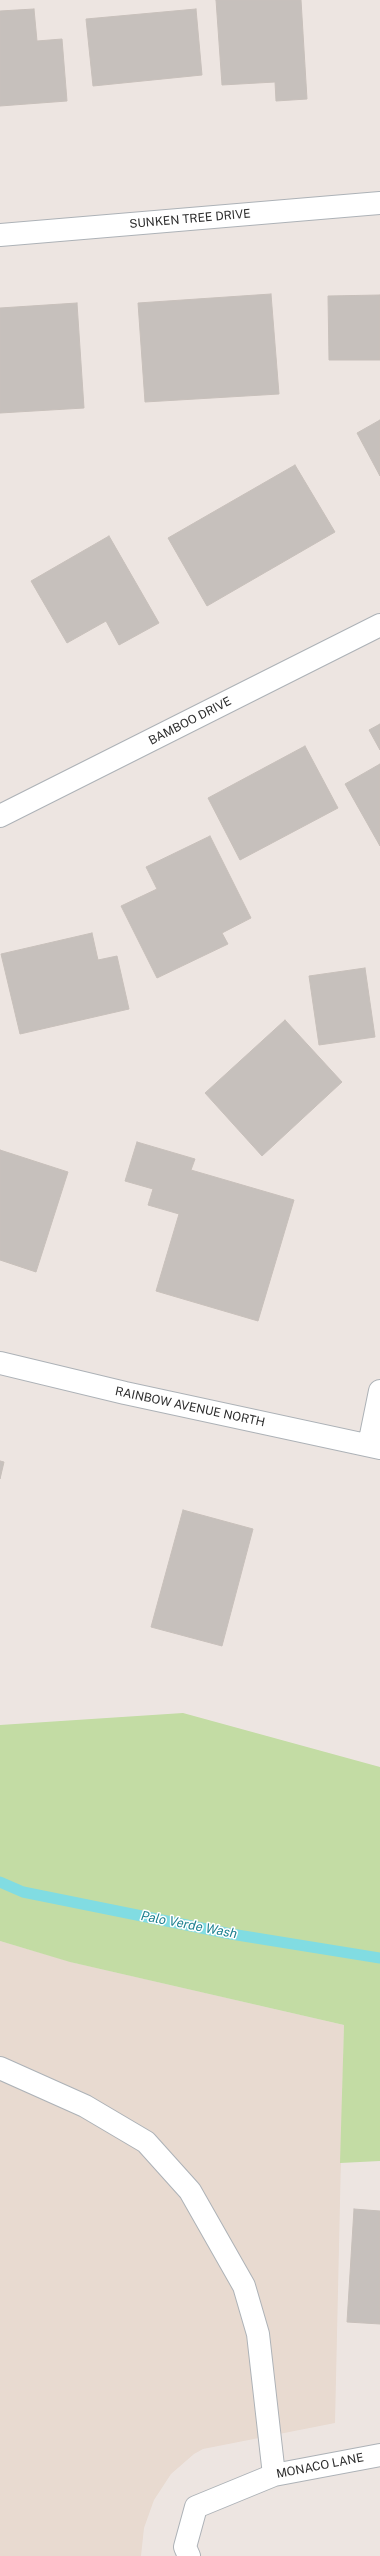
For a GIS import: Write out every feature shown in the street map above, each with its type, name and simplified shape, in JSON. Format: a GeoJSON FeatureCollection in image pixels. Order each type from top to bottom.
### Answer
{"type":"FeatureCollection","features":[{"type":"Feature","properties":{"kind":"street","name":"SUNKEN TREE DRIVE"},"geometry":{"type":"LineString","coordinates":[[0,234],[380,203]]}},
{"type":"Feature","properties":{"kind":"street","name":"BAMBOO DRIVE"},"geometry":{"type":"LineString","coordinates":[[0,816],[380,626]]}},
{"type":"Feature","properties":{"kind":"street","name":"RAINBOW AVENUE NORTH"},"geometry":{"type":"LineString","coordinates":[[0,1363],[125,1393],[374,1447]]}},
{"type":"Feature","properties":{"kind":"street"},"geometry":{"type":"LineString","coordinates":[[374,1447],[380,1391]]}},
{"type":"Feature","properties":{"kind":"street"},"geometry":{"type":"LineString","coordinates":[[0,2068],[85,2106],[146,2142],[190,2191],[244,2286],[258,2334],[274,2475]]}},
{"type":"Feature","properties":{"kind":"street","name":"MONACO LANE"},"geometry":{"type":"LineString","coordinates":[[189,2556],[186,2547],[196,2507],[274,2475],[380,2455]]}},
{"type":"Feature","properties":{"kind":"shaded area"},"geometry":{"type":"Polygon","coordinates":[[[0,1941],[75,1963],[344,2025],[335,2423],[203,2449],[194,2454],[171,2474],[154,2500],[144,2528],[141,2556],[0,2556],[0,1941]]]}},
{"type":"Feature","properties":{"kind":"green space"},"geometry":{"type":"Polygon","coordinates":[[[183,1713],[380,1767],[380,2161],[340,2163],[344,2025],[70,1962],[0,1941],[0,1725],[183,1713]]]}},
{"type":"Feature","properties":{"kind":"building"},"geometry":{"type":"Polygon","coordinates":[[[216,0],[301,0],[307,99],[276,101],[275,82],[222,85],[216,0]]]}},
{"type":"Feature","properties":{"kind":"building"},"geometry":{"type":"Polygon","coordinates":[[[34,9],[37,41],[62,39],[67,101],[0,106],[0,11],[34,9]]]}},
{"type":"Feature","properties":{"kind":"building"},"geometry":{"type":"Polygon","coordinates":[[[196,9],[202,75],[93,86],[86,19],[196,9]]]}},
{"type":"Feature","properties":{"kind":"building"},"geometry":{"type":"Polygon","coordinates":[[[271,294],[279,394],[145,402],[138,303],[271,294]]]}},
{"type":"Feature","properties":{"kind":"building"},"geometry":{"type":"Polygon","coordinates":[[[380,295],[380,360],[329,360],[328,296],[380,295]]]}},
{"type":"Feature","properties":{"kind":"building"},"geometry":{"type":"Polygon","coordinates":[[[77,303],[84,408],[0,413],[0,308],[77,303]]]}},
{"type":"Feature","properties":{"kind":"building"},"geometry":{"type":"Polygon","coordinates":[[[380,420],[380,476],[357,433],[380,420]]]}},
{"type":"Feature","properties":{"kind":"building"},"geometry":{"type":"Polygon","coordinates":[[[295,465],[335,532],[207,606],[168,538],[295,465]]]}},
{"type":"Feature","properties":{"kind":"building"},"geometry":{"type":"Polygon","coordinates":[[[109,536],[159,623],[119,645],[106,621],[67,643],[31,581],[109,536]]]}},
{"type":"Feature","properties":{"kind":"building"},"geometry":{"type":"Polygon","coordinates":[[[380,724],[380,750],[369,730],[380,724]]]}},
{"type":"Feature","properties":{"kind":"building"},"geometry":{"type":"Polygon","coordinates":[[[305,746],[338,808],[240,860],[208,798],[305,746]]]}},
{"type":"Feature","properties":{"kind":"building"},"geometry":{"type":"Polygon","coordinates":[[[380,764],[380,846],[345,784],[380,764]]]}},
{"type":"Feature","properties":{"kind":"building"},"geometry":{"type":"Polygon","coordinates":[[[210,836],[251,918],[222,933],[228,944],[157,978],[121,906],[157,889],[146,867],[210,836]]]}},
{"type":"Feature","properties":{"kind":"building"},"geometry":{"type":"Polygon","coordinates":[[[92,933],[98,960],[117,956],[129,1009],[20,1034],[1,954],[92,933]]]}},
{"type":"Feature","properties":{"kind":"building"},"geometry":{"type":"Polygon","coordinates":[[[365,968],[375,1037],[319,1045],[309,976],[365,968]]]}},
{"type":"Feature","properties":{"kind":"building"},"geometry":{"type":"Polygon","coordinates":[[[285,1020],[342,1082],[262,1156],[205,1093],[285,1020]]]}},
{"type":"Feature","properties":{"kind":"building"},"geometry":{"type":"Polygon","coordinates":[[[137,1142],[195,1159],[191,1170],[294,1200],[258,1321],[156,1291],[179,1214],[148,1205],[153,1189],[125,1181],[137,1142]]]}},
{"type":"Feature","properties":{"kind":"building"},"geometry":{"type":"Polygon","coordinates":[[[0,1150],[68,1172],[36,1272],[0,1260],[0,1150]]]}},
{"type":"Feature","properties":{"kind":"building"},"geometry":{"type":"Polygon","coordinates":[[[0,1461],[4,1462],[0,1479],[0,1461]]]}},
{"type":"Feature","properties":{"kind":"building"},"geometry":{"type":"Polygon","coordinates":[[[183,1510],[253,1529],[222,1646],[151,1627],[183,1510]]]}},
{"type":"Feature","properties":{"kind":"building"},"geometry":{"type":"Polygon","coordinates":[[[354,2209],[380,2211],[380,2324],[347,2322],[354,2209]]]}},
{"type":"Feature","properties":{"kind":"waterway","name":"Palo Verde Wash"},"geometry":{"type":"LineString","coordinates":[[0,1882],[23,1892],[231,1934],[380,1958]]}}]}
